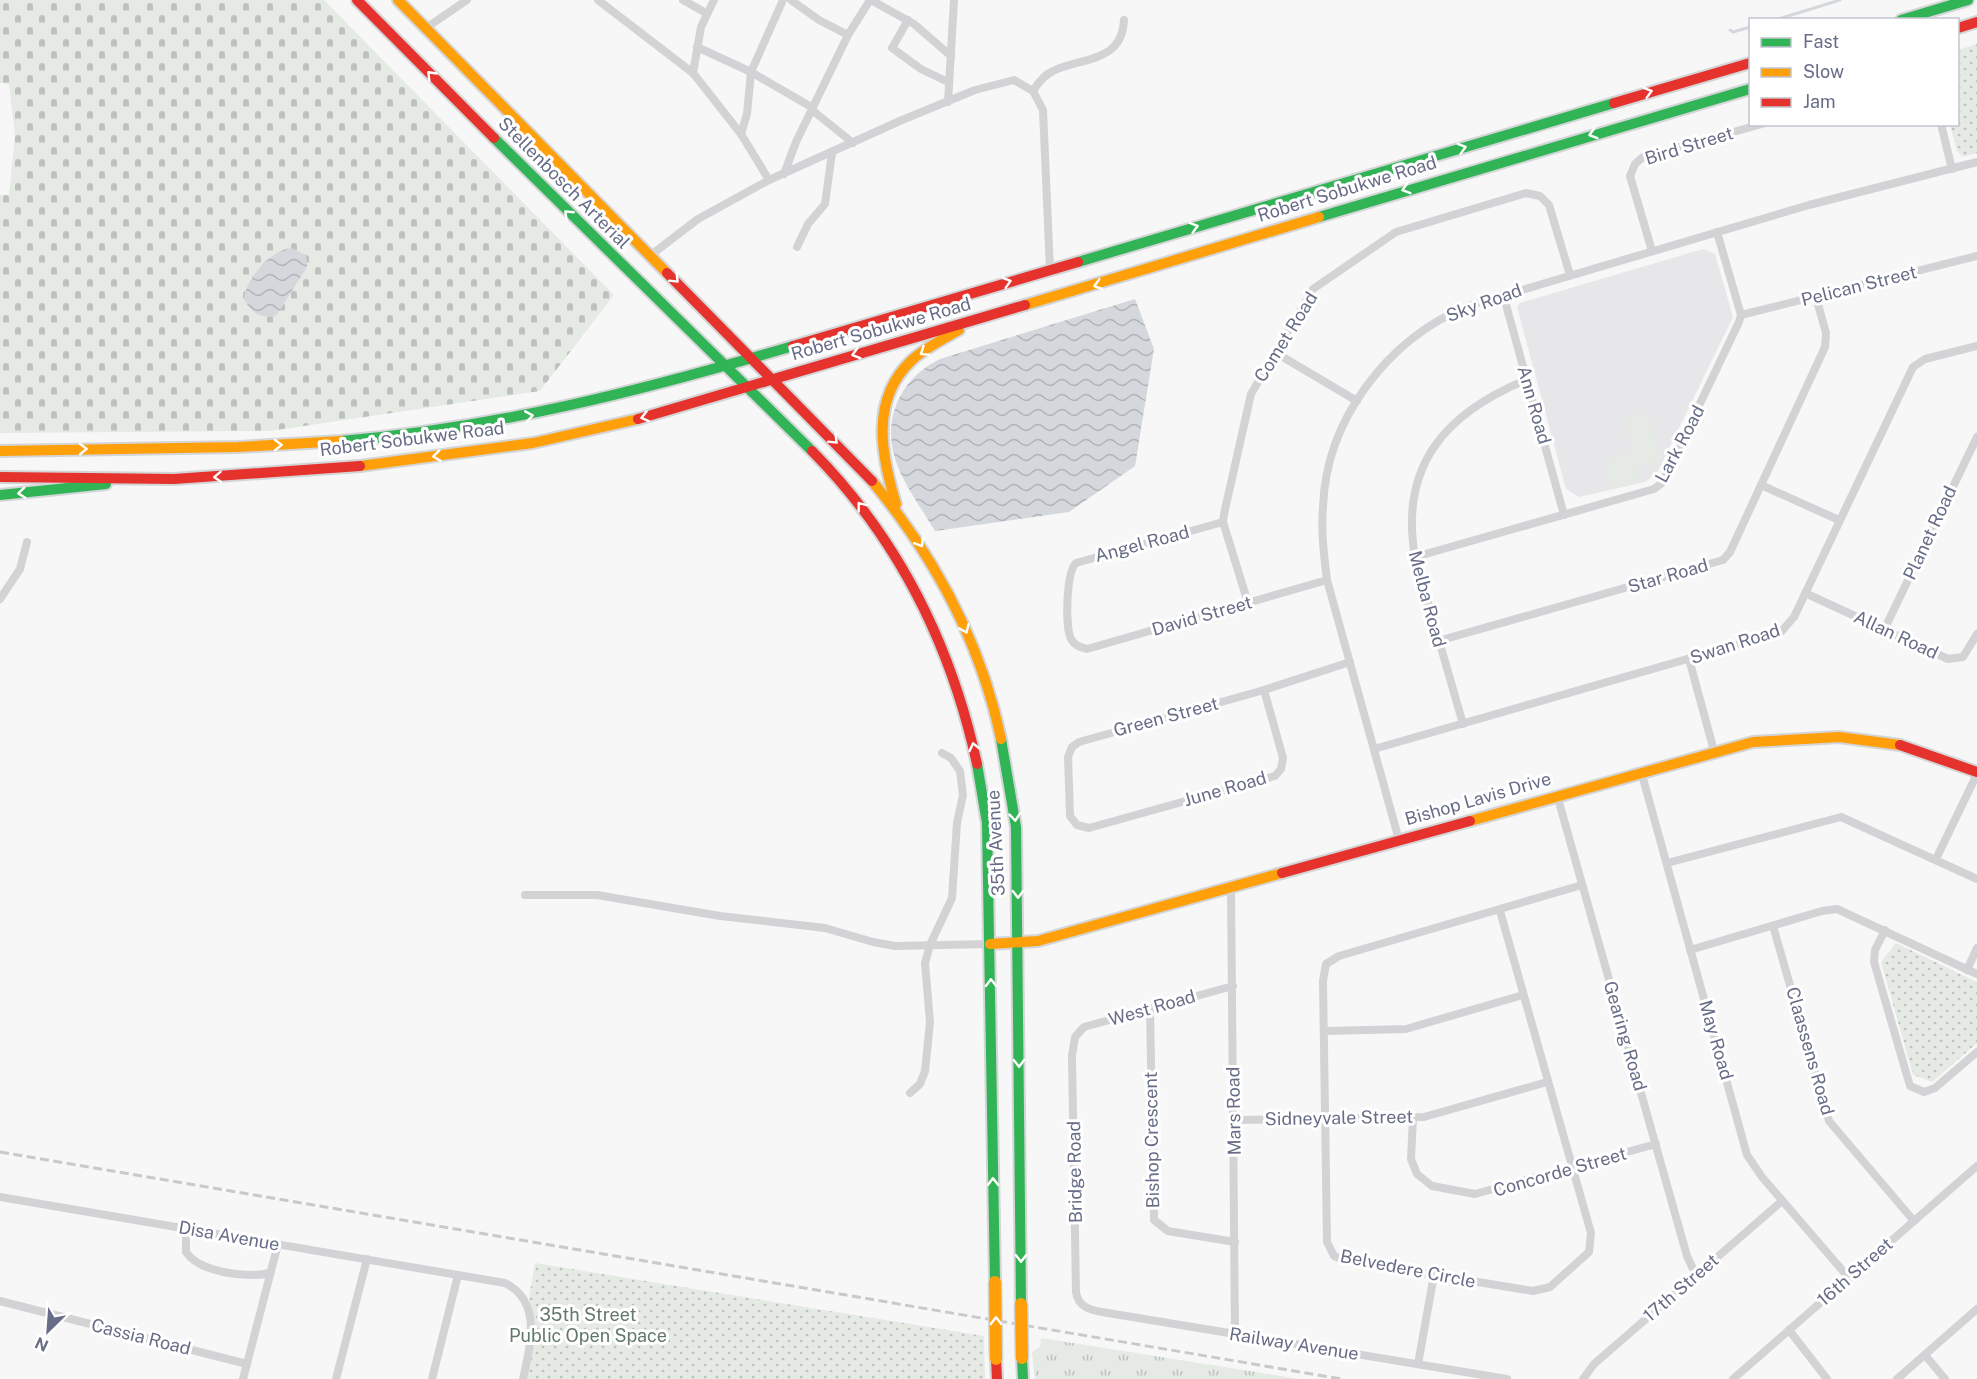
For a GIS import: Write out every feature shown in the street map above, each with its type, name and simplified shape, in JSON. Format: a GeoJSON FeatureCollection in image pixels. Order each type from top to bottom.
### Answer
{"type":"FeatureCollection","features":[{"type":"Feature","properties":{"kind":"main road","name":"Stellenbosch Arterial"},"geometry":{"type":"LineString","coordinates":[[357,0],[537,184],[747,388]]}},
{"type":"Feature","properties":{"kind":"main road","name":"Stellenbosch Arterial"},"geometry":{"type":"LineString","coordinates":[[398,0],[773,379]]}},
{"type":"Feature","properties":{"kind":"main road"},"geometry":{"type":"LineString","coordinates":[[1908,18],[1968,0]]}},
{"type":"Feature","properties":{"kind":"main road"},"geometry":{"type":"LineString","coordinates":[[1959,28],[1977,22]]}},
{"type":"Feature","properties":{"kind":"main road","name":"Robert Sobukwe Road"},"geometry":{"type":"LineString","coordinates":[[0,451],[286,445],[367,438],[531,416],[626,394],[751,358],[1749,63]]}},
{"type":"Feature","properties":{"kind":"main road","name":"Robert Sobukwe Road"},"geometry":{"type":"LineString","coordinates":[[0,477],[164,479],[371,464],[528,443],[663,413],[1132,275],[1491,163],[1749,89]]}},
{"type":"Feature","properties":{"kind":"main road"},"geometry":{"type":"LineString","coordinates":[[898,511],[881,449],[881,423],[889,394],[911,361],[973,321]]}},
{"type":"Feature","properties":{"kind":"main road","name":"35th Avenue"},"geometry":{"type":"LineString","coordinates":[[773,379],[866,474],[898,511],[940,577],[975,654],[991,696],[1011,783],[1016,827],[1023,1379]]}},
{"type":"Feature","properties":{"kind":"main road","name":"35th Avenue"},"geometry":{"type":"LineString","coordinates":[[747,388],[805,445],[862,507],[908,576],[931,623],[962,697],[982,787],[989,846],[997,1379]]}},
{"type":"Feature","properties":{"kind":"main road"},"geometry":{"type":"LineString","coordinates":[[0,495],[164,479]]}},
{"type":"Feature","properties":{"kind":"main road","name":"Bishop Lavis Drive"},"geometry":{"type":"LineString","coordinates":[[990,944],[1038,941],[1714,751],[1798,736],[1841,736],[1912,748],[1977,773]]}},
{"type":"Feature","properties":{"kind":"street"},"geometry":{"type":"LineString","coordinates":[[426,28],[467,0]]}},
{"type":"Feature","properties":{"kind":"street"},"geometry":{"type":"LineString","coordinates":[[598,0],[693,73],[741,134],[769,180]]}},
{"type":"Feature","properties":{"kind":"street"},"geometry":{"type":"LineString","coordinates":[[683,0],[706,13]]}},
{"type":"Feature","properties":{"kind":"street"},"geometry":{"type":"LineString","coordinates":[[693,73],[706,13],[714,0]]}},
{"type":"Feature","properties":{"kind":"street"},"geometry":{"type":"LineString","coordinates":[[741,134],[747,114],[751,72],[783,0]]}},
{"type":"Feature","properties":{"kind":"street"},"geometry":{"type":"LineString","coordinates":[[791,0],[819,20],[848,35]]}},
{"type":"Feature","properties":{"kind":"street"},"geometry":{"type":"LineString","coordinates":[[784,174],[795,142],[848,35],[870,0],[908,20],[951,56]]}},
{"type":"Feature","properties":{"kind":"street"},"geometry":{"type":"LineString","coordinates":[[948,102],[954,0]]}},
{"type":"Feature","properties":{"kind":"street"},"geometry":{"type":"LineString","coordinates":[[908,20],[892,48],[921,69],[948,82]]}},
{"type":"Feature","properties":{"kind":"street"},"geometry":{"type":"LineString","coordinates":[[1033,91],[1054,70],[1080,64],[1109,51],[1121,39],[1124,20]]}},
{"type":"Feature","properties":{"kind":"street"},"geometry":{"type":"LineString","coordinates":[[697,48],[751,72],[812,109],[853,143]]}},
{"type":"Feature","properties":{"kind":"street"},"geometry":{"type":"LineString","coordinates":[[651,255],[698,219],[769,180],[948,102],[1001,82],[1014,80],[1033,91],[1042,110],[1050,270]]}},
{"type":"Feature","properties":{"kind":"street","name":"Bird Street"},"geometry":{"type":"LineString","coordinates":[[1652,251],[1631,180],[1635,164],[1643,157],[1755,126]]}},
{"type":"Feature","properties":{"kind":"street"},"geometry":{"type":"LineString","coordinates":[[1941,126],[1952,169]]}},
{"type":"Feature","properties":{"kind":"street"},"geometry":{"type":"LineString","coordinates":[[797,247],[808,224],[825,204],[832,153]]}},
{"type":"Feature","properties":{"kind":"street","name":"Sky Road"},"geometry":{"type":"LineString","coordinates":[[1399,840],[1327,580],[1323,541],[1326,481],[1337,440],[1357,401],[1377,372],[1426,328],[1453,312],[1503,294],[1809,205],[1977,162]]}},
{"type":"Feature","properties":{"kind":"street","name":"Comet Road"},"geometry":{"type":"LineString","coordinates":[[1248,603],[1223,522],[1248,404],[1313,289],[1396,232],[1526,193],[1540,196],[1549,206],[1570,275]]}},
{"type":"Feature","properties":{"kind":"street"},"geometry":{"type":"LineString","coordinates":[[1717,232],[1741,315]]}},
{"type":"Feature","properties":{"kind":"street","name":"Pelican Street"},"geometry":{"type":"LineString","coordinates":[[1741,315],[1977,256]]}},
{"type":"Feature","properties":{"kind":"street","name":"Ann Road"},"geometry":{"type":"LineString","coordinates":[[1503,294],[1564,515]]}},
{"type":"Feature","properties":{"kind":"street","name":"Star Road"},"geometry":{"type":"LineString","coordinates":[[1438,641],[1720,562],[1730,552],[1826,346],[1826,333],[1816,297]]}},
{"type":"Feature","properties":{"kind":"street","name":"Lark Road"},"geometry":{"type":"LineString","coordinates":[[1415,557],[1654,489],[1662,483],[1736,331],[1741,315]]}},
{"type":"Feature","properties":{"kind":"street","name":"Swan Road"},"geometry":{"type":"LineString","coordinates":[[1374,749],[1781,632],[1791,622],[1913,367],[1925,359],[1977,346]]}},
{"type":"Feature","properties":{"kind":"street"},"geometry":{"type":"LineString","coordinates":[[1276,353],[1357,401]]}},
{"type":"Feature","properties":{"kind":"street","name":"Melba Road"},"geometry":{"type":"LineString","coordinates":[[1463,724],[1415,557],[1412,528],[1414,500],[1430,453],[1450,426],[1473,406],[1526,380]]}},
{"type":"Feature","properties":{"kind":"street","name":"Planet Road"},"geometry":{"type":"LineString","coordinates":[[1884,630],[1977,437]]}},
{"type":"Feature","properties":{"kind":"street"},"geometry":{"type":"LineString","coordinates":[[1761,485],[1839,520]]}},
{"type":"Feature","properties":{"kind":"street","name":"Angel Road"},"geometry":{"type":"LineString","coordinates":[[1076,646],[1070,638],[1068,579],[1076,563],[1223,522]]}},
{"type":"Feature","properties":{"kind":"street"},"geometry":{"type":"LineString","coordinates":[[0,599],[20,569],[27,542]]}},
{"type":"Feature","properties":{"kind":"street","name":"David Street"},"geometry":{"type":"LineString","coordinates":[[1076,646],[1087,649],[1327,580]]}},
{"type":"Feature","properties":{"kind":"street","name":"Allan Road"},"geometry":{"type":"LineString","coordinates":[[1805,593],[1953,660],[1967,653],[1977,634]]}},
{"type":"Feature","properties":{"kind":"street"},"geometry":{"type":"LineString","coordinates":[[1689,659],[1714,751]]}},
{"type":"Feature","properties":{"kind":"street","name":"Green Street"},"geometry":{"type":"LineString","coordinates":[[1089,828],[1077,825],[1070,816],[1068,757],[1072,747],[1079,742],[1264,690],[1350,662]]}},
{"type":"Feature","properties":{"kind":"street","name":"June Road"},"geometry":{"type":"LineString","coordinates":[[1089,828],[1275,776],[1281,769],[1283,758],[1264,690]]}},
{"type":"Feature","properties":{"kind":"street"},"geometry":{"type":"LineString","coordinates":[[910,1093],[920,1084],[925,1071],[930,1022],[924,971],[930,945],[952,898],[957,823],[963,795],[960,771],[951,758],[942,753]]}},
{"type":"Feature","properties":{"kind":"street","name":"May Road"},"geometry":{"type":"LineString","coordinates":[[1641,771],[1747,1155],[1755,1169],[1849,1278]]}},
{"type":"Feature","properties":{"kind":"street"},"geometry":{"type":"LineString","coordinates":[[1936,859],[1977,773]]}},
{"type":"Feature","properties":{"kind":"street","name":"Gearing Road"},"geometry":{"type":"LineString","coordinates":[[1557,795],[1687,1256],[1696,1275]]}},
{"type":"Feature","properties":{"kind":"street"},"geometry":{"type":"LineString","coordinates":[[1667,863],[1841,817],[1977,879]]}},
{"type":"Feature","properties":{"kind":"street","name":"Belvedere Circle"},"geometry":{"type":"LineString","coordinates":[[1500,911],[1591,1233],[1591,1247],[1581,1261],[1551,1287],[1533,1291],[1344,1260],[1330,1253],[1326,1242],[1323,976],[1326,964],[1330,960],[1582,885]]}},
{"type":"Feature","properties":{"kind":"street","name":"Mars Road"},"geometry":{"type":"LineString","coordinates":[[1231,887],[1236,1334]]}},
{"type":"Feature","properties":{"kind":"street"},"geometry":{"type":"LineString","coordinates":[[525,895],[597,895],[720,916],[825,928],[883,944],[930,945],[958,942],[990,944]]}},
{"type":"Feature","properties":{"kind":"street"},"geometry":{"type":"LineString","coordinates":[[1690,950],[1822,910],[1837,909],[1977,974]]}},
{"type":"Feature","properties":{"kind":"street","name":"Claassens Road"},"geometry":{"type":"LineString","coordinates":[[1773,926],[1829,1121],[1914,1221]]}},
{"type":"Feature","properties":{"kind":"street"},"geometry":{"type":"LineString","coordinates":[[1885,930],[1875,950],[1875,962],[1906,1080],[1910,1086],[1924,1092],[1935,1088],[1977,1052]]}},
{"type":"Feature","properties":{"kind":"street"},"geometry":{"type":"LineString","coordinates":[[1967,970],[1977,948]]}},
{"type":"Feature","properties":{"kind":"street","name":"West Road"},"geometry":{"type":"LineString","coordinates":[[1075,1036],[1084,1027],[1233,986]]}},
{"type":"Feature","properties":{"kind":"street"},"geometry":{"type":"LineString","coordinates":[[1325,1031],[1406,1029],[1523,995]]}},
{"type":"Feature","properties":{"kind":"street","name":"Bishop Crescent"},"geometry":{"type":"LineString","coordinates":[[1150,1009],[1154,1220],[1168,1230],[1235,1242]]}},
{"type":"Feature","properties":{"kind":"street","name":"Bridge Road"},"geometry":{"type":"LineString","coordinates":[[1075,1036],[1072,1056],[1076,1292],[1082,1305]]}},
{"type":"Feature","properties":{"kind":"street","name":"Sidneyvale Street"},"geometry":{"type":"LineString","coordinates":[[1234,1120],[1325,1117],[1413,1119],[1435,1115],[1547,1082]]}},
{"type":"Feature","properties":{"kind":"street","name":"Concorde Street"},"geometry":{"type":"LineString","coordinates":[[1413,1119],[1412,1164],[1417,1174],[1432,1186],[1480,1194],[1656,1144]]}},
{"type":"Feature","properties":{"kind":"street","name":"16th Street"},"geometry":{"type":"LineString","coordinates":[[1733,1379],[1977,1166]]}},
{"type":"Feature","properties":{"kind":"street","name":"Disa Avenue"},"geometry":{"type":"LineString","coordinates":[[0,1197],[505,1283],[524,1299],[531,1319],[523,1379]]}},
{"type":"Feature","properties":{"kind":"street","name":"17th Street"},"geometry":{"type":"LineString","coordinates":[[1583,1379],[1594,1364],[1782,1201]]}},
{"type":"Feature","properties":{"kind":"street"},"geometry":{"type":"LineString","coordinates":[[186,1228],[186,1252],[200,1264],[246,1276],[270,1273]]}},
{"type":"Feature","properties":{"kind":"street"},"geometry":{"type":"LineString","coordinates":[[243,1379],[278,1244]]}},
{"type":"Feature","properties":{"kind":"street"},"geometry":{"type":"LineString","coordinates":[[336,1379],[367,1259]]}},
{"type":"Feature","properties":{"kind":"street"},"geometry":{"type":"LineString","coordinates":[[432,1379],[458,1275]]}},
{"type":"Feature","properties":{"kind":"street"},"geometry":{"type":"LineString","coordinates":[[1418,1364],[1434,1275]]}},
{"type":"Feature","properties":{"kind":"street","name":"Cassia Road"},"geometry":{"type":"LineString","coordinates":[[0,1301],[247,1365]]}},
{"type":"Feature","properties":{"kind":"street","name":"Railway Avenue"},"geometry":{"type":"LineString","coordinates":[[1082,1305],[1102,1312],[1507,1379]]}},
{"type":"Feature","properties":{"kind":"street"},"geometry":{"type":"LineString","coordinates":[[1896,1379],[1977,1309]]}},
{"type":"Feature","properties":{"kind":"street"},"geometry":{"type":"LineString","coordinates":[[1789,1330],[1827,1379]]}},
{"type":"Feature","properties":{"kind":"street"},"geometry":{"type":"LineString","coordinates":[[1925,1355],[1945,1379]]}},
{"type":"Feature","properties":{"kind":"shaded area"},"geometry":{"type":"Polygon","coordinates":[[[1703,249],[1715,254],[1733,317],[1657,473],[1645,482],[1579,497],[1566,489],[1517,307],[1520,303],[1703,249]]]}},
{"type":"Feature","properties":{"kind":"green space"},"geometry":{"type":"Polygon","coordinates":[[[0,0],[324,0],[614,295],[540,391],[270,431],[0,433],[0,195],[9,195],[15,136],[9,84],[0,83],[0,0]]]}},
{"type":"Feature","properties":{"kind":"green space"},"geometry":{"type":"Polygon","coordinates":[[[1977,44],[1977,153],[1963,157],[1957,151],[1950,126],[1959,126],[1959,50],[1977,44]]]}},
{"type":"Feature","properties":{"kind":"green space"},"geometry":{"type":"Polygon","coordinates":[[[1640,414],[1650,418],[1661,461],[1637,467],[1641,482],[1612,489],[1604,460],[1633,453],[1624,418],[1640,414]]]}},
{"type":"Feature","properties":{"kind":"green space"},"geometry":{"type":"Polygon","coordinates":[[[1896,943],[1977,982],[1977,1043],[1932,1082],[1913,1075],[1881,962],[1896,943]]]}},
{"type":"Feature","properties":{"kind":"green space","name":"35th Street Public Open Space"},"geometry":{"type":"Polygon","coordinates":[[[535,1263],[984,1336],[985,1379],[527,1379],[535,1322],[529,1298],[535,1263]]]}},
{"type":"Feature","properties":{"kind":"green space"},"geometry":{"type":"Polygon","coordinates":[[[1041,1338],[1299,1379],[1035,1379],[1032,1352],[1040,1347],[1041,1338]]]}},
{"type":"Feature","properties":{"kind":"water"},"geometry":{"type":"Polygon","coordinates":[[[291,248],[306,255],[307,267],[276,316],[266,317],[257,314],[244,299],[249,283],[267,260],[291,248]]]}},
{"type":"Feature","properties":{"kind":"water"},"geometry":{"type":"Polygon","coordinates":[[[1135,299],[1154,349],[1135,466],[1069,512],[935,531],[906,483],[893,451],[892,419],[896,404],[913,378],[940,359],[1135,299]]]}},
{"type":"Feature","properties":{"kind":"waterway"},"geometry":{"type":"LineString","coordinates":[[1782,18],[1840,0]]}},
{"type":"Feature","properties":{"kind":"waterway"},"geometry":{"type":"LineString","coordinates":[[1730,30],[1733,32],[1749,27]]}},
{"type":"Feature","properties":{"kind":"railway"},"geometry":{"type":"LineString","coordinates":[[0,1152],[1342,1379]]}},
{"type":"Feature","properties":{"kind":"traffic: fast"},"geometry":{"type":"LineString","coordinates":[[1908,18],[1968,0]]}},
{"type":"Feature","properties":{"kind":"traffic: fast"},"geometry":{"type":"LineString","coordinates":[[1319,217],[1749,89]]}},
{"type":"Feature","properties":{"kind":"traffic: fast"},"geometry":{"type":"LineString","coordinates":[[1078,262],[1614,103]]}},
{"type":"Feature","properties":{"kind":"traffic: fast"},"geometry":{"type":"LineString","coordinates":[[494,138],[812,451]]}},
{"type":"Feature","properties":{"kind":"traffic: fast"},"geometry":{"type":"LineString","coordinates":[[341,441],[399,435],[513,417],[626,392],[793,346]]}},
{"type":"Feature","properties":{"kind":"traffic: fast"},"geometry":{"type":"LineString","coordinates":[[0,495],[106,484]]}},
{"type":"Feature","properties":{"kind":"traffic: fast"},"geometry":{"type":"LineString","coordinates":[[1001,739],[1016,827],[1021,1304]]}},
{"type":"Feature","properties":{"kind":"traffic: fast"},"geometry":{"type":"LineString","coordinates":[[977,764],[987,823],[995,1282]]}},
{"type":"Feature","properties":{"kind":"traffic: fast"},"geometry":{"type":"LineString","coordinates":[[1022,1358],[1023,1379]]}},
{"type":"Feature","properties":{"kind":"traffic: slow"},"geometry":{"type":"LineString","coordinates":[[398,0],[667,273]]}},
{"type":"Feature","properties":{"kind":"traffic: slow"},"geometry":{"type":"LineString","coordinates":[[1025,305],[1319,217]]}},
{"type":"Feature","properties":{"kind":"traffic: slow"},"geometry":{"type":"LineString","coordinates":[[896,504],[883,447],[885,410],[890,392],[899,375],[912,360],[959,330]]}},
{"type":"Feature","properties":{"kind":"traffic: slow"},"geometry":{"type":"LineString","coordinates":[[360,466],[533,443],[638,419]]}},
{"type":"Feature","properties":{"kind":"traffic: slow"},"geometry":{"type":"LineString","coordinates":[[0,451],[239,447],[341,441]]}},
{"type":"Feature","properties":{"kind":"traffic: slow"},"geometry":{"type":"LineString","coordinates":[[872,481],[916,539],[952,602],[981,669],[1001,739]]}},
{"type":"Feature","properties":{"kind":"traffic: slow"},"geometry":{"type":"LineString","coordinates":[[1470,821],[1753,742],[1839,737],[1900,745]]}},
{"type":"Feature","properties":{"kind":"traffic: slow"},"geometry":{"type":"LineString","coordinates":[[990,944],[1038,941],[1282,873]]}},
{"type":"Feature","properties":{"kind":"traffic: slow"},"geometry":{"type":"LineString","coordinates":[[995,1282],[996,1359]]}},
{"type":"Feature","properties":{"kind":"traffic: slow"},"geometry":{"type":"LineString","coordinates":[[1021,1304],[1022,1358]]}},
{"type":"Feature","properties":{"kind":"traffic: jam"},"geometry":{"type":"LineString","coordinates":[[357,0],[494,138]]}},
{"type":"Feature","properties":{"kind":"traffic: jam"},"geometry":{"type":"LineString","coordinates":[[1959,28],[1977,22]]}},
{"type":"Feature","properties":{"kind":"traffic: jam"},"geometry":{"type":"LineString","coordinates":[[1614,103],[1749,63]]}},
{"type":"Feature","properties":{"kind":"traffic: jam"},"geometry":{"type":"LineString","coordinates":[[793,346],[1078,262]]}},
{"type":"Feature","properties":{"kind":"traffic: jam"},"geometry":{"type":"LineString","coordinates":[[667,273],[872,481]]}},
{"type":"Feature","properties":{"kind":"traffic: jam"},"geometry":{"type":"LineString","coordinates":[[638,419],[1025,305]]}},
{"type":"Feature","properties":{"kind":"traffic: jam"},"geometry":{"type":"LineString","coordinates":[[812,451],[843,485],[870,520],[917,595],[952,677],[977,764]]}},
{"type":"Feature","properties":{"kind":"traffic: jam"},"geometry":{"type":"LineString","coordinates":[[0,477],[174,479],[360,466]]}},
{"type":"Feature","properties":{"kind":"traffic: jam"},"geometry":{"type":"LineString","coordinates":[[1900,745],[1977,772]]}},
{"type":"Feature","properties":{"kind":"traffic: jam"},"geometry":{"type":"LineString","coordinates":[[1282,873],[1470,821]]}},
{"type":"Feature","properties":{"kind":"traffic: jam"},"geometry":{"type":"LineString","coordinates":[[996,1359],[997,1379]]}}]}
